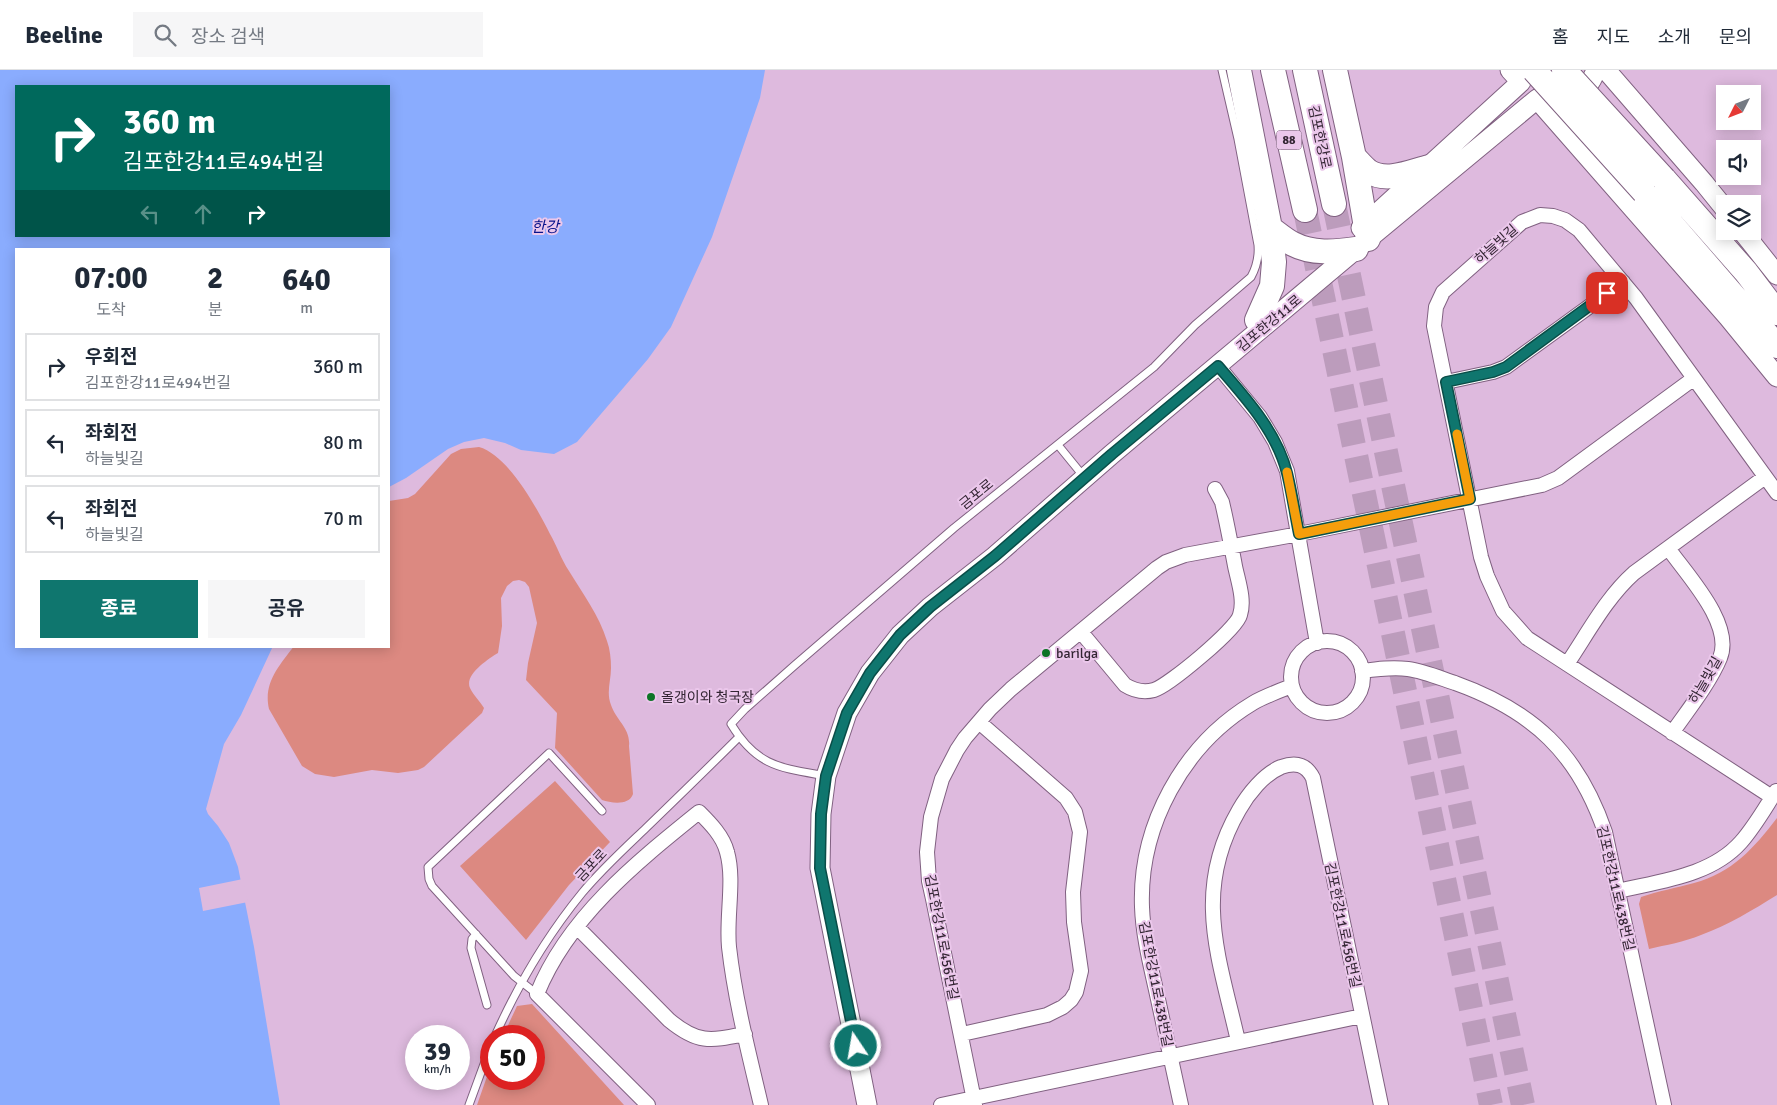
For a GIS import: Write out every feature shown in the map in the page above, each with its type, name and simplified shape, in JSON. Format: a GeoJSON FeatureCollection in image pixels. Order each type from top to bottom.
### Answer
{"type":"FeatureCollection","features":[{"type":"Feature","properties":{"kind":"highway"},"geometry":{"type":"LineString","coordinates":[[1239,70],[1270,228],[1274,262],[1272,286],[1257,320]]}},
{"type":"Feature","properties":{"kind":"highway","name":"88"},"geometry":{"type":"LineString","coordinates":[[1273,70],[1305,210]]}},
{"type":"Feature","properties":{"kind":"highway","name":"김포한강로"},"geometry":{"type":"LineString","coordinates":[[1305,70],[1334,204]]}},
{"type":"Feature","properties":{"kind":"highway"},"geometry":{"type":"LineString","coordinates":[[1270,228],[1293,244],[1311,250],[1356,241],[1354,157],[1335,70]]}},
{"type":"Feature","properties":{"kind":"highway"},"geometry":{"type":"LineString","coordinates":[[1564,70],[1746,272],[1777,313]]}},
{"type":"Feature","properties":{"kind":"highway"},"geometry":{"type":"LineString","coordinates":[[1521,73],[1644,192],[1777,346]]}},
{"type":"Feature","properties":{"kind":"highway"},"geometry":{"type":"LineString","coordinates":[[1354,157],[1368,171],[1379,175],[1399,175],[1429,167]]}},
{"type":"Feature","properties":{"kind":"main road"},"geometry":{"type":"LineString","coordinates":[[1536,99],[1561,100],[1573,98],[1584,91],[1592,81],[1596,70]]}},
{"type":"Feature","properties":{"kind":"main road"},"geometry":{"type":"LineString","coordinates":[[1606,70],[1716,198]]}},
{"type":"Feature","properties":{"kind":"main road"},"geometry":{"type":"LineString","coordinates":[[1521,73],[1536,99],[1728,317],[1777,377]]}},
{"type":"Feature","properties":{"kind":"main road","name":"김포한강11로"},"geometry":{"type":"LineString","coordinates":[[955,586],[995,556],[1112,454],[1218,366],[1356,241],[1521,73]]}},
{"type":"Feature","properties":{"kind":"main road","name":"김포한강11로"},"geometry":{"type":"LineString","coordinates":[[867,1105],[820,868],[821,814],[826,776],[847,713],[870,673],[900,635],[955,586],[990,550],[1080,472],[1257,320],[1536,99]]}},
{"type":"Feature","properties":{"kind":"main road"},"geometry":{"type":"LineString","coordinates":[[1749,240],[1777,275]]}},
{"type":"Feature","properties":{"kind":"street","name":"하늘빛길"},"geometry":{"type":"LineString","coordinates":[[1618,891],[1679,877],[1702,869],[1721,858],[1740,843],[1755,825],[1774,793],[1672,733],[1527,638],[1503,611],[1481,557],[1434,326],[1436,307],[1443,292],[1522,222],[1540,216],[1553,216],[1566,220],[1579,230],[1623,282],[1777,493]]}},
{"type":"Feature","properties":{"kind":"street"},"geometry":{"type":"LineString","coordinates":[[1446,382],[1493,372],[1506,367],[1623,282]]}},
{"type":"Feature","properties":{"kind":"street"},"geometry":{"type":"LineString","coordinates":[[1218,366],[1260,417],[1275,442],[1287,471],[1317,643]]}},
{"type":"Feature","properties":{"kind":"street"},"geometry":{"type":"LineString","coordinates":[[1299,534],[1542,485],[1558,478],[1694,379]]}},
{"type":"Feature","properties":{"kind":"street"},"geometry":{"type":"LineString","coordinates":[[1567,664],[1610,598],[1622,584],[1765,477]]}},
{"type":"Feature","properties":{"kind":"street"},"geometry":{"type":"LineString","coordinates":[[1081,632],[1125,685],[1131,689],[1146,691],[1162,686],[1220,639],[1238,621],[1242,606],[1222,502],[1215,489]]}},
{"type":"Feature","properties":{"kind":"street","name":"김포한강11로456번길"},"geometry":{"type":"LineString","coordinates":[[975,1102],[929,882],[928,852],[931,817],[942,780],[957,750],[979,722],[1012,689],[1166,562],[1185,555],[1299,534]]}},
{"type":"Feature","properties":{"kind":"street","name":"하늘빛길"},"geometry":{"type":"LineString","coordinates":[[1668,548],[1713,609],[1720,624],[1722,640],[1720,657],[1711,674],[1672,733]]}},
{"type":"Feature","properties":{"kind":"street"},"geometry":{"type":"LineString","coordinates":[[1327,641],[1339,643],[1350,650],[1358,659],[1362,671],[1362,682],[1357,697],[1345,708],[1335,712],[1324,713],[1314,711],[1303,705],[1295,695],[1292,686],[1291,670],[1296,659],[1304,649],[1317,643],[1327,641]]}},
{"type":"Feature","properties":{"kind":"street","name":"김포한강11로438번길"},"geometry":{"type":"LineString","coordinates":[[1362,671],[1386,668],[1409,669],[1480,692],[1505,705],[1541,730],[1560,748],[1571,763],[1597,809],[1611,854],[1664,1105]]}},
{"type":"Feature","properties":{"kind":"street","name":"김포한강11로438번길"},"geometry":{"type":"LineString","coordinates":[[1181,1105],[1147,949],[1142,917],[1144,867],[1154,827],[1174,784],[1194,754],[1209,739],[1253,704],[1292,686]]}},
{"type":"Feature","properties":{"kind":"street"},"geometry":{"type":"LineString","coordinates":[[962,1034],[1037,1018],[1055,1012],[1070,1000],[1076,992],[1081,971],[1073,908],[1073,892],[1080,841],[1080,832],[1075,812],[1066,798],[979,722]]}},
{"type":"Feature","properties":{"kind":"street","name":"김포한강11로456번길"},"geometry":{"type":"LineString","coordinates":[[1238,1041],[1214,930],[1212,893],[1215,872],[1224,838],[1242,804],[1270,774],[1279,768],[1289,765],[1301,765],[1310,772],[1313,778],[1362,1016]]}},
{"type":"Feature","properties":{"kind":"street"},"geometry":{"type":"LineString","coordinates":[[648,1105],[538,994],[545,974],[577,927],[621,878],[699,812],[720,835],[728,852],[730,875],[730,948],[745,1034],[761,1105]]}},
{"type":"Feature","properties":{"kind":"street"},"geometry":{"type":"LineString","coordinates":[[577,927],[681,1030],[707,1040],[718,1040],[745,1034]]}},
{"type":"Feature","properties":{"kind":"street"},"geometry":{"type":"LineString","coordinates":[[941,1105],[975,1102],[1238,1041],[1362,1016],[1381,1105]]}},
{"type":"Feature","properties":{"kind":"lane","name":"금포로"},"geometry":{"type":"LineString","coordinates":[[500,1025],[521,983],[552,933],[583,892],[604,869],[739,737],[731,724],[745,709],[954,528],[1158,363],[1195,325],[1251,277],[1256,268],[1258,245],[1238,139],[1222,70]]}},
{"type":"Feature","properties":{"kind":"lane"},"geometry":{"type":"LineString","coordinates":[[1058,444],[1080,472]]}},
{"type":"Feature","properties":{"kind":"lane"},"geometry":{"type":"LineString","coordinates":[[739,737],[763,760],[774,765],[826,776]]}},
{"type":"Feature","properties":{"kind":"lane"},"geometry":{"type":"LineString","coordinates":[[538,994],[521,983],[432,886],[427,872],[428,867],[549,753],[602,811]]}},
{"type":"Feature","properties":{"kind":"lane"},"geometry":{"type":"LineString","coordinates":[[476,934],[472,939],[471,948],[487,1005]]}},
{"type":"Feature","properties":{"kind":"lane"},"geometry":{"type":"LineString","coordinates":[[469,1105],[480,1075]]}},
{"type":"Feature","properties":{"kind":"shaded area"},"geometry":{"type":"Polygon","coordinates":[[[479,447],[490,452],[511,471],[538,511],[564,562],[600,622],[611,658],[610,700],[613,710],[626,730],[629,740],[633,794],[631,798],[624,802],[615,803],[602,800],[555,748],[557,713],[526,680],[537,623],[529,587],[525,582],[519,580],[513,581],[507,586],[501,598],[502,626],[498,653],[478,668],[470,678],[470,688],[484,708],[482,713],[424,767],[418,770],[398,773],[372,770],[334,777],[315,774],[302,766],[269,709],[268,691],[270,683],[293,648],[390,648],[390,501],[408,498],[415,494],[451,454],[461,449],[479,447]]]}},
{"type":"Feature","properties":{"kind":"shaded area"},"geometry":{"type":"Polygon","coordinates":[[[555,781],[610,842],[569,885],[526,940],[460,866],[555,781]]]}},
{"type":"Feature","properties":{"kind":"shaded area"},"geometry":{"type":"Polygon","coordinates":[[[1777,818],[1777,895],[1740,917],[1711,931],[1688,940],[1649,949],[1639,904],[1641,897],[1708,879],[1720,873],[1751,849],[1777,818]]]}},
{"type":"Feature","properties":{"kind":"shaded area"},"geometry":{"type":"Polygon","coordinates":[[[532,1004],[624,1105],[477,1105],[482,1090],[545,1090],[545,1025],[508,1025],[517,1006],[532,1004]]]}},
{"type":"Feature","properties":{"kind":"water","name":"한강"},"geometry":{"type":"Polygon","coordinates":[[[0,70],[765,70],[760,98],[712,237],[671,327],[648,359],[577,442],[554,454],[521,450],[505,443],[484,438],[464,442],[448,449],[406,478],[390,486],[390,248],[15,248],[15,648],[272,648],[241,715],[224,744],[206,809],[229,843],[238,867],[254,947],[280,1105],[0,1105],[0,70]]]}},
{"type":"Feature","properties":{"kind":"pier"},"geometry":{"type":"Polygon","coordinates":[[[243,879],[248,902],[203,911],[199,888],[243,879]]]}},
{"type":"Feature","properties":{"kind":"tunnel"},"geometry":{"type":"LineString","coordinates":[[1334,204],[1523,1105]]}},
{"type":"Feature","properties":{"kind":"tunnel"},"geometry":{"type":"LineString","coordinates":[[1305,210],[1491,1105]]}},
{"type":"Feature","properties":{"kind":"slow traffic"},"geometry":{"type":"LineString","coordinates":[[1287,472],[1299,534],[1470,499],[1457,434]]}},
{"type":"Feature","properties":{"kind":"place","name":"barilga"},"geometry":{"type":"Point","coordinates":[1046,653]}},
{"type":"Feature","properties":{"kind":"place","name":"올갱이와 청국장"},"geometry":{"type":"Point","coordinates":[651,697]}},
{"type":"Feature","properties":{"kind":"route"},"geometry":{"type":"LineString","coordinates":[[856,1046],[820,868],[821,814],[826,776],[847,713],[870,673],[900,635],[930,607],[995,556],[1112,454],[1218,366],[1260,417],[1275,442],[1287,471],[1299,534],[1470,499],[1446,382],[1493,372],[1506,367],[1607,293]]}}]}
